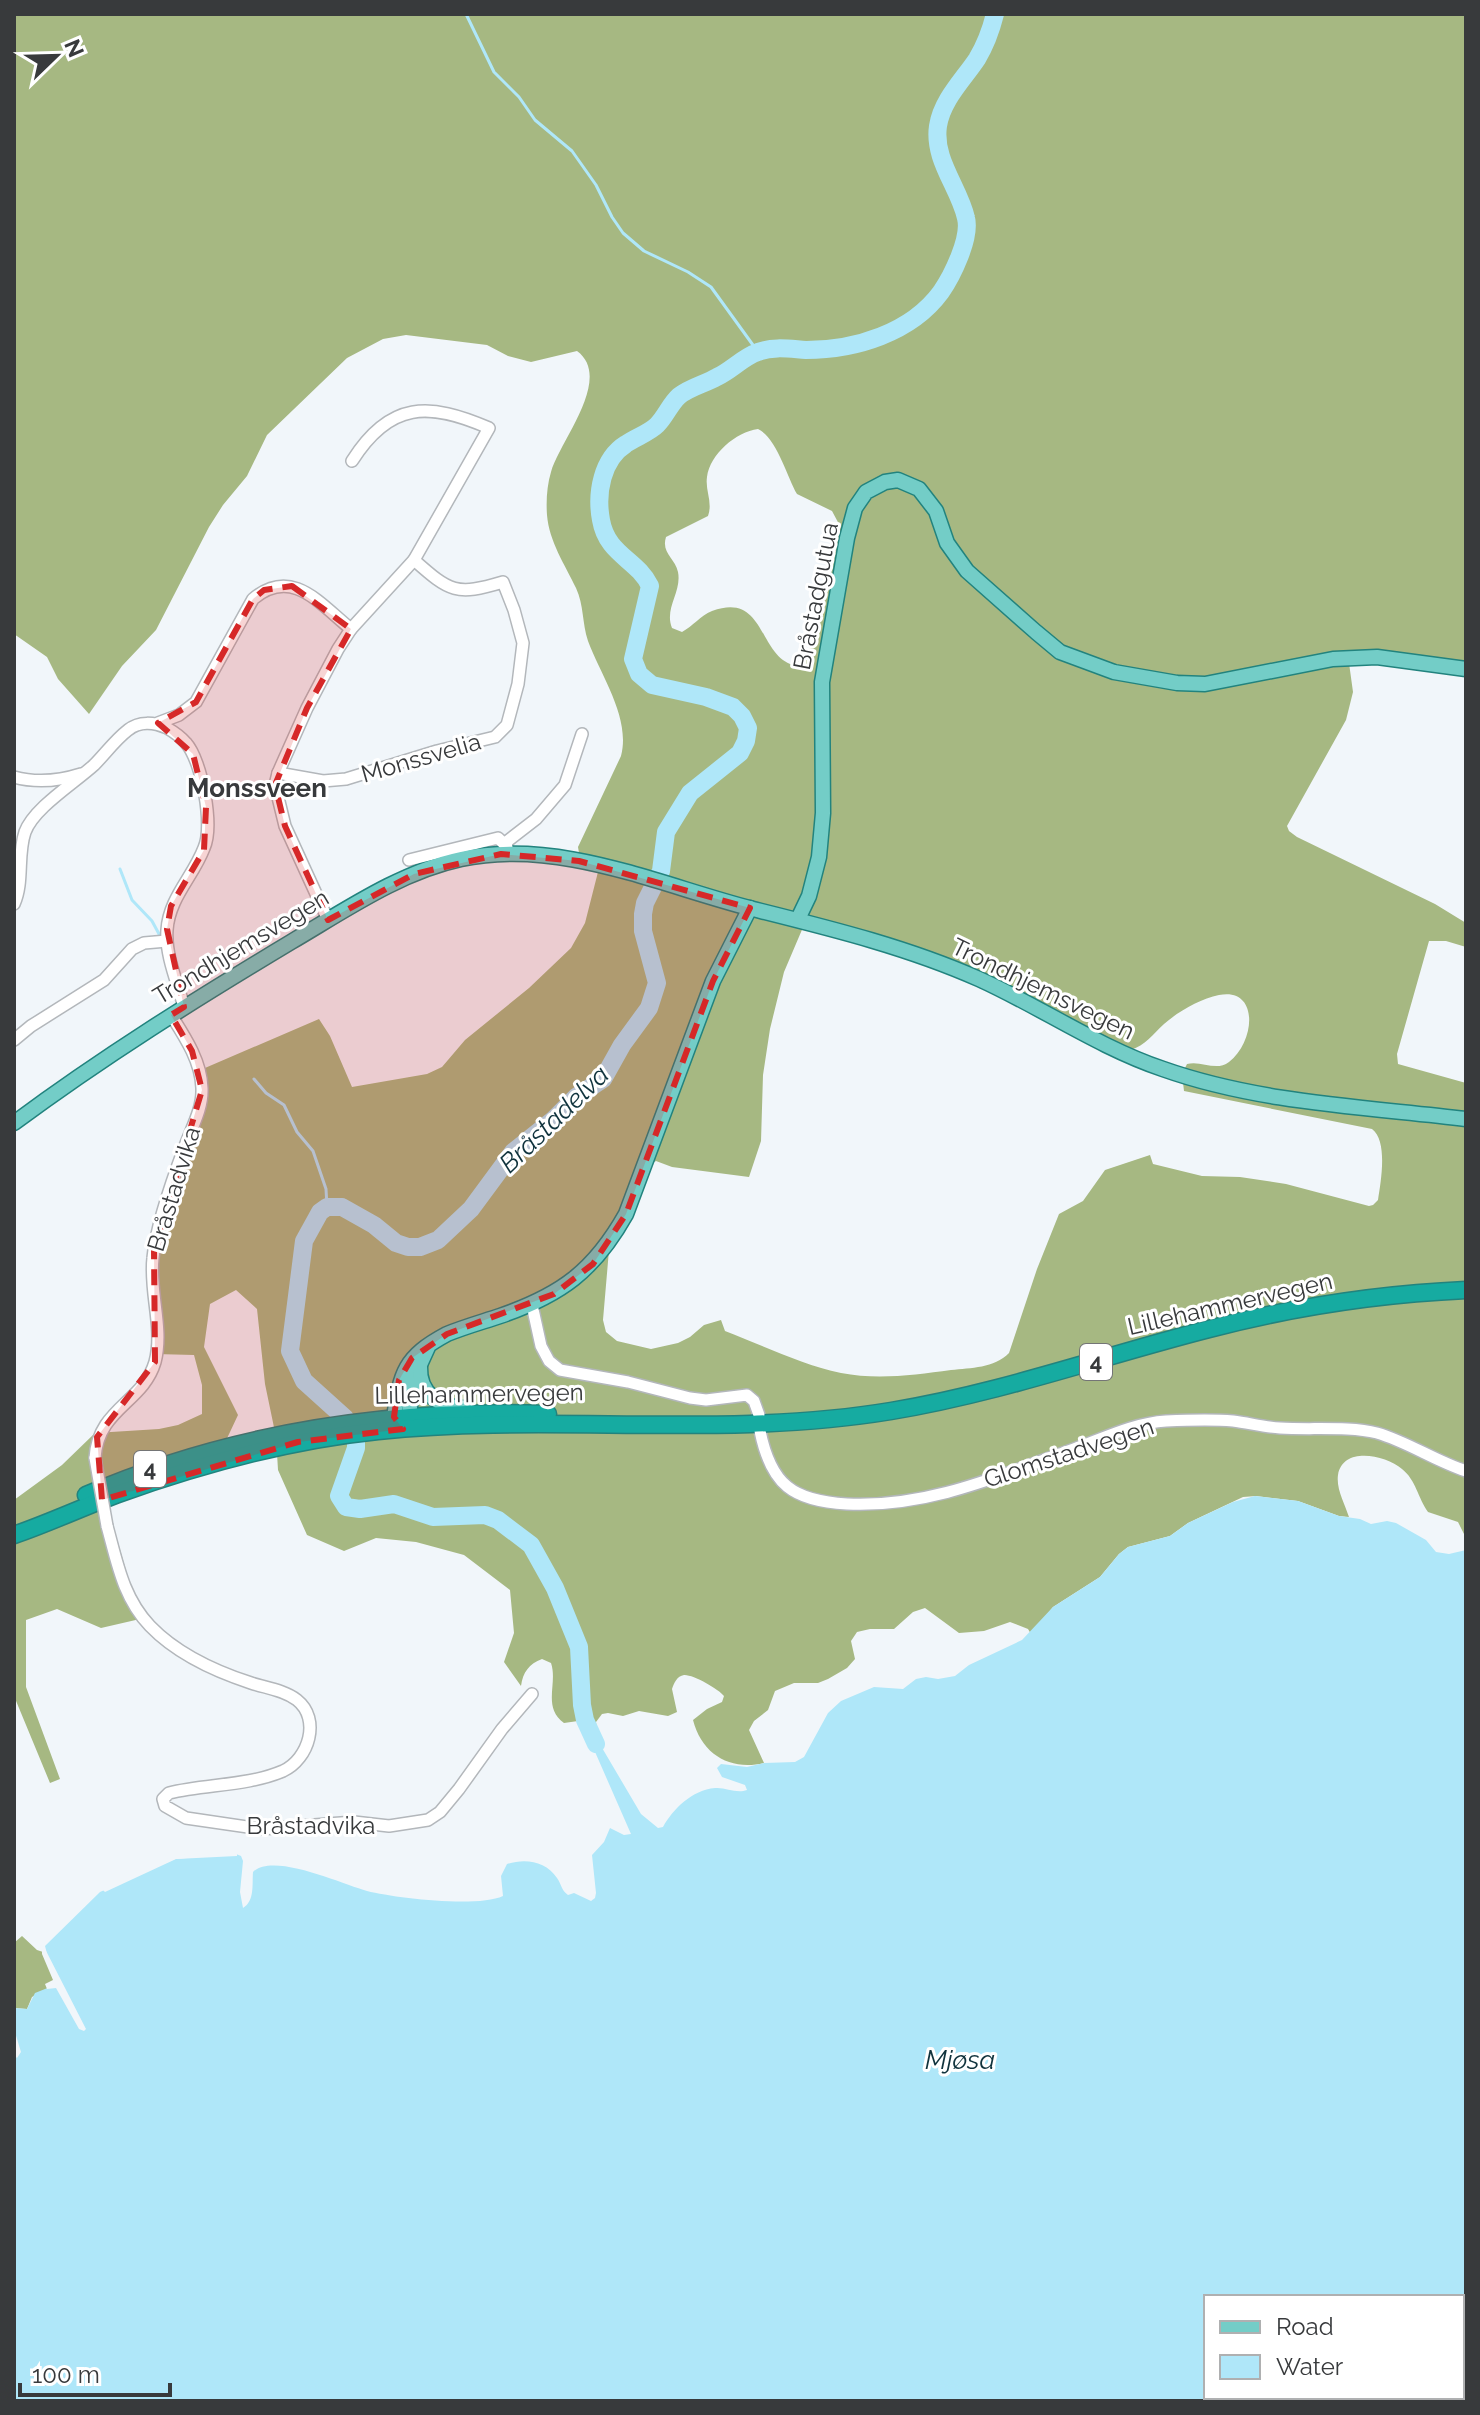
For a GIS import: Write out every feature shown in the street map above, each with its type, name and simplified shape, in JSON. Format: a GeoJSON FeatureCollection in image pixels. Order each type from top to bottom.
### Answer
{"type":"FeatureCollection","features":[{"type":"Feature","properties":{"kind":"highway","name":"Lillehammervegen"},"geometry":{"type":"LineString","coordinates":[[402,1421],[691,1427],[827,1419],[909,1408],[1023,1382],[1197,1332],[1283,1312],[1376,1297],[1466,1290]]}},
{"type":"Feature","properties":{"kind":"highway","name":"Lillehammervegen"},"geometry":{"type":"LineString","coordinates":[[14,1534],[143,1485],[297,1437],[402,1421],[501,1413],[725,1423]]}},
{"type":"Feature","properties":{"kind":"main road","name":"Bråstadgutua"},"geometry":{"type":"LineString","coordinates":[[798,919],[809,896],[819,857],[823,813],[822,682],[844,552],[855,508],[866,492],[885,482],[898,480],[919,489],[936,511],[947,543],[967,571],[1060,652],[1104,669],[1149,679],[1205,684],[1355,657],[1403,659],[1466,669]]}},
{"type":"Feature","properties":{"kind":"main road","name":"Trondhjemsvegen"},"geometry":{"type":"LineString","coordinates":[[14,1123],[178,1011],[328,920],[414,874],[459,859],[508,849],[608,867],[798,919],[948,966],[1038,1008],[1122,1053],[1162,1069],[1231,1088],[1466,1119]]}},
{"type":"Feature","properties":{"kind":"main road"},"geometry":{"type":"LineString","coordinates":[[402,1421],[399,1380],[412,1358],[455,1331],[532,1305],[554,1294],[593,1264],[610,1243],[626,1214],[713,981],[750,908]]}},
{"type":"Feature","properties":{"kind":"main road"},"geometry":{"type":"LineString","coordinates":[[402,1421],[413,1380],[428,1347]]}},
{"type":"Feature","properties":{"kind":"main road"},"geometry":{"type":"LineString","coordinates":[[420,1366],[427,1392],[443,1405],[501,1413]]}},
{"type":"Feature","properties":{"kind":"street"},"geometry":{"type":"LineString","coordinates":[[328,920],[285,826],[275,785],[278,773],[338,649],[351,629],[414,560],[489,428],[440,410],[413,411],[396,417],[372,434],[352,461]]}},
{"type":"Feature","properties":{"kind":"street","name":"Monssvelia"},"geometry":{"type":"LineString","coordinates":[[278,773],[323,781],[346,779],[428,753],[495,737],[507,725],[518,684],[523,643],[503,582],[472,592],[458,590],[437,580],[414,560]]}},
{"type":"Feature","properties":{"kind":"street"},"geometry":{"type":"LineString","coordinates":[[14,904],[23,837],[37,812],[85,773],[126,731],[137,724],[158,723],[179,715],[196,702],[253,599],[264,590],[279,585],[292,586],[305,592],[351,629]]}},
{"type":"Feature","properties":{"kind":"street"},"geometry":{"type":"LineString","coordinates":[[14,1040],[104,980],[132,949],[144,943],[167,941],[171,906],[204,850],[208,836],[206,807],[193,754],[187,743],[158,723]]}},
{"type":"Feature","properties":{"kind":"street"},"geometry":{"type":"LineString","coordinates":[[508,849],[565,785],[582,734]]}},
{"type":"Feature","properties":{"kind":"street"},"geometry":{"type":"LineString","coordinates":[[14,777],[28,780],[65,779],[85,773]]}},
{"type":"Feature","properties":{"kind":"street","name":"Trondhjemsvegen"},"geometry":{"type":"LineString","coordinates":[[409,860],[498,838],[508,849]]}},
{"type":"Feature","properties":{"kind":"street","name":"Bråstadvika"},"geometry":{"type":"LineString","coordinates":[[167,941],[178,1011],[197,1063],[202,1090],[200,1107],[178,1167],[154,1250],[155,1362],[140,1387],[100,1430],[95,1458],[107,1526],[122,1580],[133,1603],[151,1627],[212,1669],[285,1693],[299,1702],[310,1724],[307,1746],[299,1760],[286,1770],[268,1776],[169,1793],[163,1799],[165,1806],[177,1815],[245,1828],[277,1830],[354,1822],[389,1826],[428,1820],[440,1812],[532,1694]]}},
{"type":"Feature","properties":{"kind":"street"},"geometry":{"type":"LineString","coordinates":[[532,1305],[541,1346],[549,1361],[560,1370],[628,1382],[690,1398],[706,1400],[747,1395],[754,1401],[759,1415]]}},
{"type":"Feature","properties":{"kind":"street","name":"Glomstadvegen"},"geometry":{"type":"LineString","coordinates":[[760,1431],[765,1456],[783,1485],[811,1500],[861,1504],[927,1499],[1008,1474],[1144,1424],[1182,1420],[1368,1431],[1466,1471]]}},
{"type":"Feature","properties":{"kind":"highlighted area"},"geometry":{"type":"Polygon","coordinates":[[[292,586],[351,629],[307,708],[275,785],[285,826],[328,920],[414,874],[501,854],[579,861],[750,908],[713,981],[626,1214],[593,1264],[554,1294],[447,1334],[412,1358],[399,1380],[394,1417],[403,1429],[298,1442],[102,1500],[97,1437],[155,1362],[154,1250],[202,1090],[192,1051],[171,1015],[184,1007],[167,929],[171,906],[204,850],[206,807],[193,754],[158,723],[196,702],[253,599],[264,590],[292,586]]]}},
{"type":"Feature","properties":{"kind":"green space"},"geometry":{"type":"Polygon","coordinates":[[[14,14],[1466,14],[1466,668],[1400,657],[1349,663],[1353,692],[1346,720],[1287,826],[1297,837],[1435,904],[1466,923],[1466,947],[1446,941],[1429,941],[1397,1054],[1398,1064],[1466,1083],[1466,1538],[1458,1522],[1428,1512],[1411,1478],[1402,1469],[1376,1457],[1356,1457],[1341,1466],[1338,1475],[1349,1517],[1298,1501],[1243,1497],[1188,1523],[1170,1536],[1128,1547],[1100,1577],[1053,1607],[1031,1634],[1028,1629],[1010,1622],[984,1631],[959,1633],[925,1608],[913,1612],[894,1629],[857,1632],[851,1641],[855,1659],[847,1668],[818,1683],[794,1683],[775,1691],[768,1710],[754,1721],[749,1730],[764,1763],[740,1765],[729,1762],[703,1743],[693,1720],[722,1702],[724,1696],[705,1682],[688,1675],[678,1678],[672,1689],[677,1712],[668,1716],[639,1711],[623,1716],[602,1714],[596,1722],[598,1741],[592,1745],[578,1721],[564,1723],[557,1717],[552,1703],[551,1663],[542,1659],[530,1666],[521,1686],[504,1662],[514,1633],[510,1590],[464,1555],[416,1542],[376,1538],[344,1551],[307,1535],[278,1470],[257,1309],[236,1290],[210,1304],[204,1347],[238,1415],[222,1449],[104,1494],[140,1619],[101,1628],[57,1609],[26,1620],[26,1687],[60,1779],[50,1783],[14,1696],[14,1500],[62,1465],[95,1433],[159,1429],[178,1425],[202,1414],[202,1385],[194,1355],[155,1354],[154,1248],[199,1119],[198,1071],[319,1019],[330,1036],[352,1087],[427,1074],[442,1067],[465,1040],[529,988],[571,948],[585,923],[599,868],[579,853],[578,847],[621,756],[622,727],[613,697],[588,641],[579,594],[551,534],[547,504],[551,472],[587,393],[590,377],[587,363],[577,351],[531,362],[508,356],[487,345],[406,335],[383,339],[347,358],[267,435],[247,476],[209,527],[156,630],[122,666],[89,714],[58,679],[47,657],[14,634],[14,14]],[[758,429],[733,439],[713,460],[707,477],[708,516],[666,537],[665,547],[679,579],[670,621],[672,628],[682,632],[712,611],[729,607],[742,610],[752,617],[773,650],[793,665],[806,657],[811,645],[833,566],[840,526],[832,511],[797,494],[776,449],[758,429]],[[804,925],[784,972],[770,1029],[763,1075],[761,1141],[749,1177],[672,1167],[656,1161],[651,1164],[609,1250],[603,1320],[606,1332],[617,1341],[651,1349],[678,1343],[704,1325],[721,1320],[725,1331],[797,1360],[841,1373],[896,1376],[982,1366],[996,1362],[1009,1353],[1059,1214],[1083,1201],[1105,1170],[1150,1155],[1153,1164],[1202,1176],[1240,1177],[1286,1184],[1369,1206],[1378,1200],[1382,1152],[1372,1129],[1184,1091],[1182,1074],[1187,1064],[1224,1065],[1238,1053],[1244,1042],[1249,1018],[1247,1007],[1241,999],[1219,995],[1190,1006],[1145,1042],[1130,1050],[980,982],[804,925]]]}},
{"type":"Feature","properties":{"kind":"green space"},"geometry":{"type":"Polygon","coordinates":[[[22,1936],[37,1950],[46,1953],[55,1984],[32,1997],[27,2009],[14,2008],[14,1943],[22,1936]]]}},
{"type":"Feature","properties":{"kind":"water","name":"Mjøsa"},"geometry":{"type":"Polygon","coordinates":[[[1255,1496],[1298,1501],[1371,1524],[1396,1523],[1426,1540],[1436,1552],[1449,1554],[1466,1550],[1466,2401],[14,2401],[14,2055],[17,2058],[21,2052],[14,2029],[14,2008],[27,2009],[35,1993],[55,1985],[45,1946],[100,1892],[175,1859],[236,1854],[243,1861],[240,1892],[243,1908],[251,1897],[253,1872],[263,1867],[291,1867],[380,1894],[436,1901],[475,1901],[503,1896],[501,1876],[507,1864],[521,1861],[547,1868],[568,1895],[574,1893],[591,1901],[596,1893],[592,1855],[604,1842],[610,1828],[624,1835],[631,1834],[592,1745],[598,1741],[641,1814],[658,1828],[663,1827],[678,1807],[699,1792],[715,1788],[747,1790],[745,1785],[722,1777],[717,1768],[721,1764],[747,1767],[795,1762],[804,1757],[828,1713],[841,1701],[874,1687],[903,1689],[916,1679],[955,1676],[969,1665],[1022,1640],[1053,1607],[1100,1577],[1128,1547],[1170,1536],[1188,1523],[1233,1502],[1255,1496]]]}},
{"type":"Feature","properties":{"kind":"pier"},"geometry":{"type":"Polygon","coordinates":[[[237,1853],[237,1856],[176,1859],[105,1892],[102,1889],[174,1855],[237,1853]]]}},
{"type":"Feature","properties":{"kind":"pier"},"geometry":{"type":"Polygon","coordinates":[[[42,1943],[86,2029],[84,2031],[79,2029],[56,1988],[47,1989],[45,1984],[53,1980],[42,1954],[42,1943]]]}},
{"type":"Feature","properties":{"kind":"waterway"},"geometry":{"type":"LineString","coordinates":[[466,14],[494,72],[519,97],[535,120],[572,151],[596,185],[623,233],[644,251],[711,287],[758,352]]}},
{"type":"Feature","properties":{"kind":"waterway","name":"Bråstadelva"},"geometry":{"type":"LineString","coordinates":[[596,1744],[582,1705],[579,1647],[555,1588],[531,1545],[498,1520],[485,1515],[433,1517],[394,1504],[360,1509],[346,1507],[339,1496],[356,1448],[356,1434],[345,1418],[304,1381],[290,1351],[304,1241],[320,1212],[327,1207],[342,1207],[374,1225],[396,1243],[408,1247],[420,1247],[438,1240],[471,1209],[513,1152],[576,1097],[603,1079],[622,1045],[649,1008],[657,983],[643,931],[643,914],[645,903],[661,871],[666,832],[690,793],[740,753],[748,728],[733,707],[706,697],[652,685],[639,674],[633,659],[650,586],[604,532],[600,488],[606,468],[618,450],[657,425],[679,396],[747,357],[770,349],[844,347],[881,336],[914,318],[941,292],[960,256],[967,226],[963,207],[939,150],[938,126],[948,99],[983,48],[995,14]]}},
{"type":"Feature","properties":{"kind":"waterway"},"geometry":{"type":"LineString","coordinates":[[120,869],[132,900],[152,921],[159,934]]}},
{"type":"Feature","properties":{"kind":"waterway"},"geometry":{"type":"LineString","coordinates":[[254,1079],[266,1093],[284,1105],[297,1132],[313,1151],[326,1189],[327,1207]]}},
{"type":"Feature","properties":{"kind":"district","name":"Monssveen"},"geometry":{"type":"Point","coordinates":[257,788]}}]}
